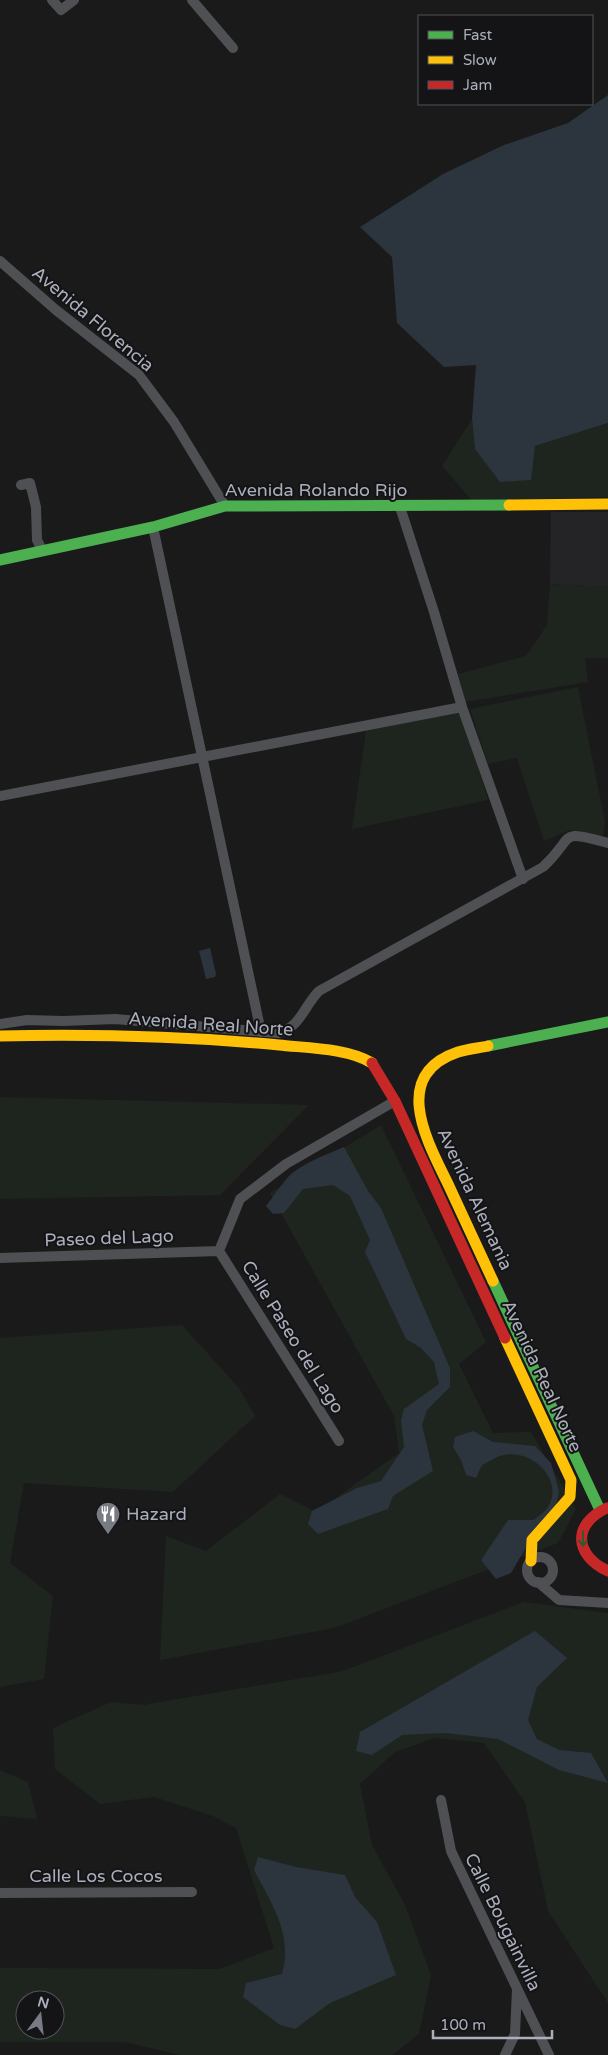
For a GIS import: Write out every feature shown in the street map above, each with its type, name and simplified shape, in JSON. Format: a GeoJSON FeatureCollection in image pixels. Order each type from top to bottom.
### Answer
{"type":"FeatureCollection","features":[{"type":"Feature","properties":{"kind":"street"},"geometry":{"type":"LineString","coordinates":[[52,0],[61,10],[74,0]]}},
{"type":"Feature","properties":{"kind":"street"},"geometry":{"type":"LineString","coordinates":[[192,0],[233,48]]}},
{"type":"Feature","properties":{"kind":"street","name":"Avenida Florencia"},"geometry":{"type":"LineString","coordinates":[[0,261],[56,310],[139,375],[174,422],[225,506]]}},
{"type":"Feature","properties":{"kind":"street"},"geometry":{"type":"LineString","coordinates":[[21,485],[30,483],[36,508],[37,540],[42,550]]}},
{"type":"Feature","properties":{"kind":"street","name":"Avenida Rolando Rijo"},"geometry":{"type":"LineString","coordinates":[[0,560],[153,527],[225,506],[400,507],[608,504]]}},
{"type":"Feature","properties":{"kind":"street"},"geometry":{"type":"LineString","coordinates":[[400,507],[462,707],[524,879]]}},
{"type":"Feature","properties":{"kind":"street"},"geometry":{"type":"LineString","coordinates":[[153,527],[261,1032]]}},
{"type":"Feature","properties":{"kind":"street"},"geometry":{"type":"LineString","coordinates":[[0,796],[462,707]]}},
{"type":"Feature","properties":{"kind":"street"},"geometry":{"type":"LineString","coordinates":[[0,1024],[28,1020],[115,1019],[261,1032],[278,1033],[286,1031],[294,1026],[311,999],[319,991],[524,879],[551,860],[569,837],[578,835],[608,843]]}},
{"type":"Feature","properties":{"kind":"street","name":"Avenida Alemania"},"geometry":{"type":"LineString","coordinates":[[604,1509],[425,1136],[417,1100],[428,1073],[442,1060],[458,1052],[608,1022]]}},
{"type":"Feature","properties":{"kind":"street","name":"Avenida Real Norte"},"geometry":{"type":"LineString","coordinates":[[0,1036],[92,1034],[193,1037],[329,1050],[367,1060],[375,1065],[395,1101],[571,1480],[570,1496],[535,1536],[534,1556]]}},
{"type":"Feature","properties":{"kind":"street"},"geometry":{"type":"LineString","coordinates":[[219,1251],[240,1199],[286,1164],[395,1101]]}},
{"type":"Feature","properties":{"kind":"street","name":"Paseo del Lago"},"geometry":{"type":"LineString","coordinates":[[0,1258],[219,1251]]}},
{"type":"Feature","properties":{"kind":"street","name":"Calle Paseo del Lago"},"geometry":{"type":"LineString","coordinates":[[219,1251],[339,1441]]}},
{"type":"Feature","properties":{"kind":"street"},"geometry":{"type":"LineString","coordinates":[[604,1509],[587,1522],[582,1538],[582,1547],[592,1564],[608,1571]]}},
{"type":"Feature","properties":{"kind":"street"},"geometry":{"type":"LineString","coordinates":[[543,1581],[552,1576],[552,1566],[546,1559],[534,1556],[528,1574],[543,1581],[549,1593],[565,1602],[608,1603]]}},
{"type":"Feature","properties":{"kind":"street","name":"Calle Bougainvilla"},"geometry":{"type":"LineString","coordinates":[[441,1800],[451,1851],[549,2055]]}},
{"type":"Feature","properties":{"kind":"street","name":"Calle Los Cocos"},"geometry":{"type":"LineString","coordinates":[[0,1893],[192,1892]]}},
{"type":"Feature","properties":{"kind":"street"},"geometry":{"type":"LineString","coordinates":[[505,2055],[515,2034],[517,1988]]}},
{"type":"Feature","properties":{"kind":"shaded area"},"geometry":{"type":"Polygon","coordinates":[[[608,95],[608,423],[535,446],[531,480],[500,482],[475,449],[472,419],[476,365],[444,367],[397,323],[392,257],[360,227],[443,174],[504,145],[568,123],[608,95]]]}},
{"type":"Feature","properties":{"kind":"shaded area"},"geometry":{"type":"Polygon","coordinates":[[[472,419],[475,449],[535,446],[608,423],[608,497],[472,501],[442,466],[472,419]]]}},
{"type":"Feature","properties":{"kind":"shaded area"},"geometry":{"type":"Polygon","coordinates":[[[551,512],[608,512],[608,587],[550,584],[551,512]]]}},
{"type":"Feature","properties":{"kind":"shaded area"},"geometry":{"type":"Polygon","coordinates":[[[550,584],[608,587],[608,658],[585,658],[588,682],[465,702],[458,674],[526,656],[547,625],[550,584]]]}},
{"type":"Feature","properties":{"kind":"shaded area"},"geometry":{"type":"Polygon","coordinates":[[[578,687],[605,822],[603,836],[570,830],[544,841],[517,758],[488,764],[470,709],[578,687]]]}},
{"type":"Feature","properties":{"kind":"shaded area"},"geometry":{"type":"Polygon","coordinates":[[[460,710],[488,800],[352,829],[366,731],[460,710]]]}},
{"type":"Feature","properties":{"kind":"shaded area"},"geometry":{"type":"Polygon","coordinates":[[[210,948],[216,974],[215,977],[206,979],[199,951],[210,948]]]}},
{"type":"Feature","properties":{"kind":"shaded area"},"geometry":{"type":"Polygon","coordinates":[[[0,1097],[309,1105],[220,1195],[0,1199],[0,1097]]]}},
{"type":"Feature","properties":{"kind":"shaded area"},"geometry":{"type":"Polygon","coordinates":[[[381,1125],[486,1342],[459,1364],[493,1433],[531,1432],[576,1509],[558,1543],[334,1628],[160,1660],[166,1536],[206,1551],[280,1494],[316,1512],[399,1453],[394,1416],[270,1193],[381,1125]]]}},
{"type":"Feature","properties":{"kind":"shaded area"},"geometry":{"type":"Polygon","coordinates":[[[344,1147],[368,1191],[381,1208],[450,1368],[450,1387],[427,1410],[422,1425],[433,1471],[393,1496],[388,1509],[318,1534],[308,1524],[312,1511],[357,1488],[381,1481],[404,1447],[401,1420],[404,1409],[439,1384],[434,1362],[421,1348],[406,1339],[365,1252],[370,1240],[350,1196],[333,1185],[303,1189],[284,1213],[273,1214],[266,1206],[284,1181],[296,1170],[344,1147]]]}},
{"type":"Feature","properties":{"kind":"shaded area"},"geometry":{"type":"Polygon","coordinates":[[[182,1325],[239,1388],[255,1416],[173,1492],[24,1483],[10,1563],[53,1596],[44,1679],[0,1687],[0,1338],[182,1325]]]}},
{"type":"Feature","properties":{"kind":"shaded area"},"geometry":{"type":"Polygon","coordinates":[[[473,1431],[493,1442],[535,1446],[551,1463],[559,1491],[556,1507],[532,1537],[511,1573],[496,1579],[481,1560],[508,1520],[534,1520],[545,1511],[552,1496],[552,1486],[549,1477],[534,1461],[514,1454],[501,1456],[482,1465],[476,1478],[466,1475],[461,1460],[453,1447],[455,1437],[473,1431]]]}},
{"type":"Feature","properties":{"kind":"shaded area"},"geometry":{"type":"Polygon","coordinates":[[[524,1602],[608,1613],[608,2003],[548,1911],[525,1802],[484,1743],[435,1738],[395,1752],[360,1784],[372,1845],[405,1905],[431,1975],[419,2034],[392,2055],[180,2055],[125,2042],[0,2042],[0,1968],[220,1969],[274,1948],[236,1828],[213,1816],[154,1797],[100,1804],[55,1769],[53,1728],[111,1702],[143,1705],[343,1671],[524,1602]]]}},
{"type":"Feature","properties":{"kind":"shaded area"},"geometry":{"type":"Polygon","coordinates":[[[535,1631],[567,1658],[537,1687],[528,1720],[537,1739],[559,1750],[591,1753],[608,1783],[559,1770],[498,1739],[445,1733],[402,1735],[372,1755],[356,1751],[360,1732],[535,1631]]]}},
{"type":"Feature","properties":{"kind":"shaded area"},"geometry":{"type":"Polygon","coordinates":[[[0,1770],[28,1782],[37,1819],[0,1816],[0,1770]]]}},
{"type":"Feature","properties":{"kind":"shaded area"},"geometry":{"type":"Polygon","coordinates":[[[258,1857],[296,1867],[345,1875],[355,1897],[377,1922],[396,1975],[330,2003],[295,2029],[280,2025],[243,1997],[246,1983],[282,1974],[285,1960],[285,1946],[279,1920],[254,1870],[258,1857]]]}},
{"type":"Feature","properties":{"kind":"traffic: fast"},"geometry":{"type":"LineString","coordinates":[[0,560],[153,527],[225,506],[509,505]]}},
{"type":"Feature","properties":{"kind":"traffic: fast"},"geometry":{"type":"LineString","coordinates":[[488,1046],[608,1022]]}},
{"type":"Feature","properties":{"kind":"traffic: fast"},"geometry":{"type":"LineString","coordinates":[[493,1281],[600,1510]]}},
{"type":"Feature","properties":{"kind":"traffic: slow"},"geometry":{"type":"LineString","coordinates":[[509,505],[608,504]]}},
{"type":"Feature","properties":{"kind":"traffic: slow"},"geometry":{"type":"LineString","coordinates":[[0,1036],[140,1036],[244,1042],[339,1052],[351,1054],[372,1063]]}},
{"type":"Feature","properties":{"kind":"traffic: slow"},"geometry":{"type":"LineString","coordinates":[[488,1046],[458,1052],[437,1063],[425,1076],[419,1093],[424,1129],[431,1148],[493,1281]]}},
{"type":"Feature","properties":{"kind":"traffic: slow"},"geometry":{"type":"LineString","coordinates":[[505,1338],[571,1480],[570,1497],[532,1540],[531,1561]]}},
{"type":"Feature","properties":{"kind":"traffic: jam"},"geometry":{"type":"LineString","coordinates":[[372,1063],[395,1101],[505,1338]]}},
{"type":"Feature","properties":{"kind":"traffic: jam"},"geometry":{"type":"LineString","coordinates":[[607,1508],[588,1522],[583,1531],[582,1540],[589,1557],[608,1571]]}},
{"type":"Feature","properties":{"kind":"place","name":"Hazard"},"geometry":{"type":"Point","coordinates":[108,1535]}}]}
